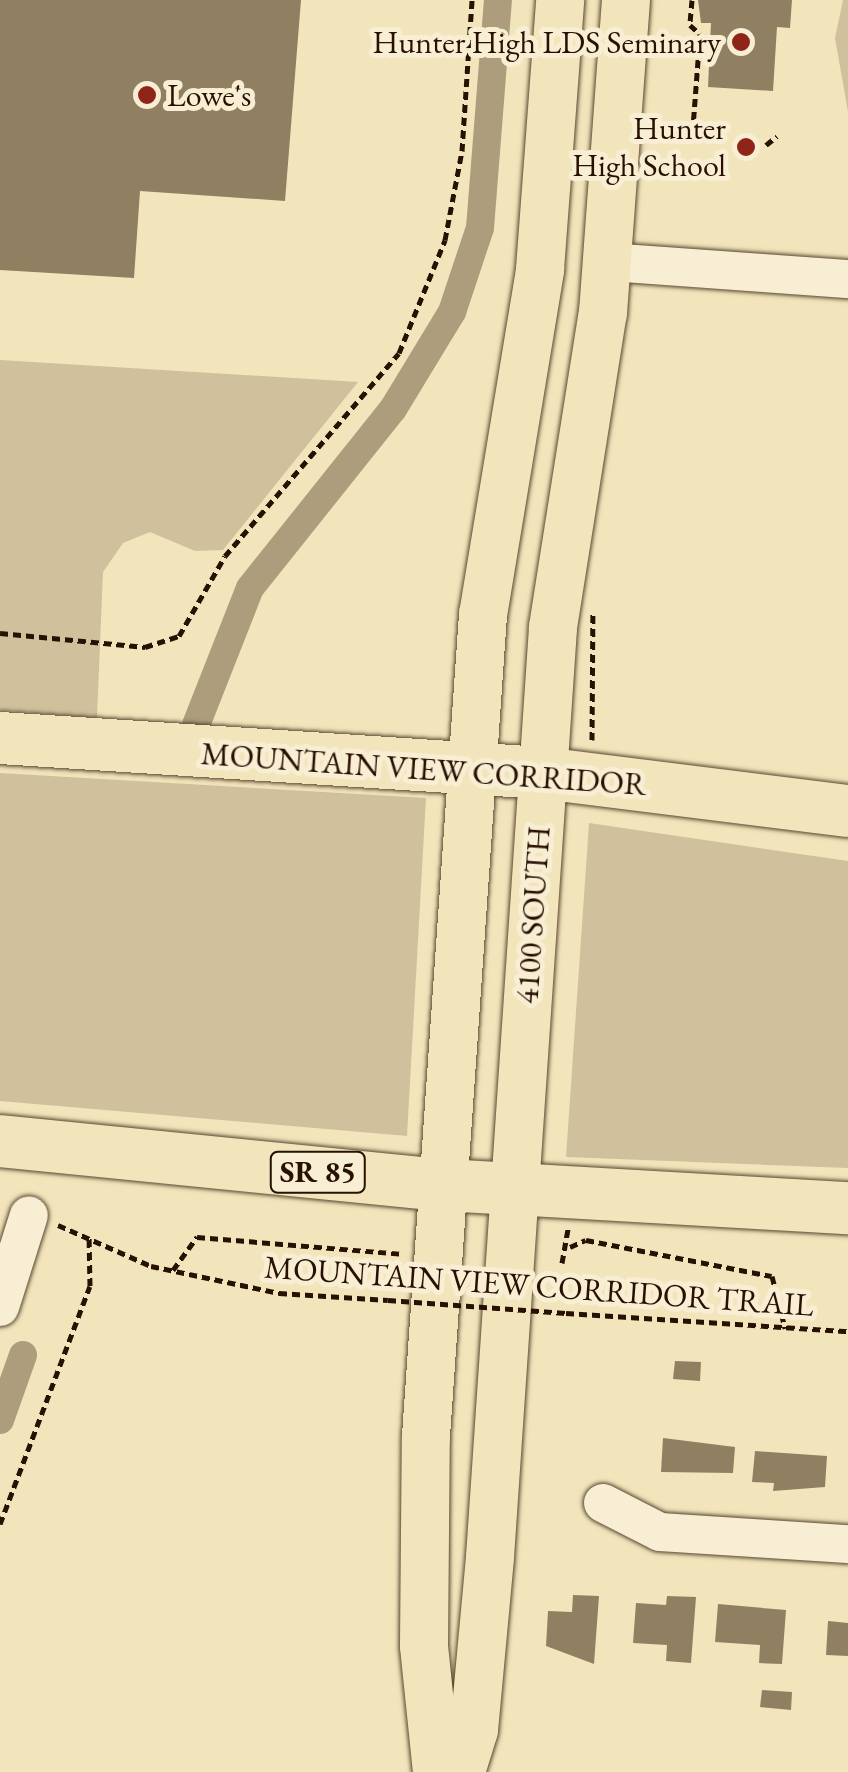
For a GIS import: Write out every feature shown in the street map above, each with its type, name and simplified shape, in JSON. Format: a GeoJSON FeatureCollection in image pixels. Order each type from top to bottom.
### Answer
{"type":"FeatureCollection","features":[{"type":"Feature","properties":{"kind":"highway","name":"MOUNTAIN VIEW CORRIDOR"},"geometry":{"type":"LineString","coordinates":[[0,738],[542,772],[848,811]]}},
{"type":"Feature","properties":{"kind":"highway","name":"SR 85"},"geometry":{"type":"LineString","coordinates":[[17,1142],[444,1185],[848,1208]]}},
{"type":"Feature","properties":{"kind":"main road"},"geometry":{"type":"LineString","coordinates":[[438,1772],[424,1646],[426,1455],[472,768],[488,563],[538,282],[560,0]]}},
{"type":"Feature","properties":{"kind":"main road","name":"4100 SOUTH"},"geometry":{"type":"LineString","coordinates":[[461,1772],[474,1730],[542,772],[566,519],[609,262],[626,0]]}},
{"type":"Feature","properties":{"kind":"street"},"geometry":{"type":"LineString","coordinates":[[609,262],[848,279]]}},
{"type":"Feature","properties":{"kind":"street"},"geometry":{"type":"LineString","coordinates":[[0,1307],[30,1215]]}},
{"type":"Feature","properties":{"kind":"street"},"geometry":{"type":"LineString","coordinates":[[603,1503],[660,1532],[848,1544]]}},
{"type":"Feature","properties":{"kind":"path"},"geometry":{"type":"LineString","coordinates":[[0,633],[146,648],[179,636],[226,556],[400,353],[445,240],[462,151],[472,0]]}},
{"type":"Feature","properties":{"kind":"path"},"geometry":{"type":"LineString","coordinates":[[692,0],[690,25],[700,34],[692,141]]}},
{"type":"Feature","properties":{"kind":"path"},"geometry":{"type":"LineString","coordinates":[[766,146],[777,136]]}},
{"type":"Feature","properties":{"kind":"path","name":"MOUNTAIN VIEW CORRIDOR TRAIL"},"geometry":{"type":"LineString","coordinates":[[30,1215],[173,1270],[279,1293],[848,1331]]}},
{"type":"Feature","properties":{"kind":"path"},"geometry":{"type":"LineString","coordinates":[[0,1524],[86,1302],[89,1235]]}},
{"type":"Feature","properties":{"kind":"path"},"geometry":{"type":"LineString","coordinates":[[173,1270],[196,1237],[402,1254]]}},
{"type":"Feature","properties":{"kind":"path"},"geometry":{"type":"LineString","coordinates":[[562,1263],[570,1244],[586,1240],[772,1276],[785,1328]]}},
{"type":"Feature","properties":{"kind":"shaded area"},"geometry":{"type":"Polygon","coordinates":[[[843,0],[848,0],[848,112],[835,38],[843,0]]]}},
{"type":"Feature","properties":{"kind":"shaded area"},"geometry":{"type":"Polygon","coordinates":[[[0,360],[358,382],[223,550],[195,551],[150,532],[123,543],[103,572],[97,718],[0,710],[0,360]]]}},
{"type":"Feature","properties":{"kind":"shaded area"},"geometry":{"type":"Polygon","coordinates":[[[0,773],[426,798],[407,1136],[0,1101],[0,773]]]}},
{"type":"Feature","properties":{"kind":"shaded area"},"geometry":{"type":"Polygon","coordinates":[[[589,823],[848,861],[848,1168],[566,1157],[589,823]]]}},
{"type":"Feature","properties":{"kind":"building","name":"Lowe's"},"geometry":{"type":"Polygon","coordinates":[[[0,0],[301,0],[285,201],[140,191],[134,278],[0,270],[0,0]]]}},
{"type":"Feature","properties":{"kind":"building","name":"Hunter High LDS Seminary"},"geometry":{"type":"Polygon","coordinates":[[[698,0],[792,0],[790,28],[777,27],[773,91],[708,87],[711,23],[701,23],[698,0]]]}},
{"type":"Feature","properties":{"kind":"building"},"geometry":{"type":"Polygon","coordinates":[[[675,1361],[701,1362],[700,1381],[673,1379],[675,1361]]]}},
{"type":"Feature","properties":{"kind":"building"},"geometry":{"type":"Polygon","coordinates":[[[663,1438],[735,1447],[733,1473],[661,1472],[663,1438]]]}},
{"type":"Feature","properties":{"kind":"building"},"geometry":{"type":"Polygon","coordinates":[[[755,1451],[827,1456],[825,1487],[773,1491],[774,1483],[752,1482],[755,1451]]]}},
{"type":"Feature","properties":{"kind":"building"},"geometry":{"type":"Polygon","coordinates":[[[573,1595],[599,1596],[594,1664],[546,1646],[548,1611],[572,1612],[573,1595]]]}},
{"type":"Feature","properties":{"kind":"building"},"geometry":{"type":"Polygon","coordinates":[[[667,1596],[696,1597],[691,1663],[666,1661],[667,1645],[633,1643],[636,1603],[666,1605],[667,1596]]]}},
{"type":"Feature","properties":{"kind":"building"},"geometry":{"type":"Polygon","coordinates":[[[718,1604],[786,1610],[782,1664],[759,1663],[760,1645],[715,1642],[718,1604]]]}},
{"type":"Feature","properties":{"kind":"building"},"geometry":{"type":"Polygon","coordinates":[[[828,1621],[848,1623],[848,1656],[826,1655],[828,1621]]]}},
{"type":"Feature","properties":{"kind":"building"},"geometry":{"type":"Polygon","coordinates":[[[762,1690],[792,1692],[791,1710],[760,1707],[762,1690]]]}},
{"type":"Feature","properties":{"kind":"waterway"},"geometry":{"type":"LineString","coordinates":[[196,725],[250,588],[393,409],[452,312],[480,228],[498,0]]}},
{"type":"Feature","properties":{"kind":"waterway"},"geometry":{"type":"LineString","coordinates":[[0,1420],[23,1355]]}},
{"type":"Feature","properties":{"kind":"place","name":"Hunter High LDS Seminary"},"geometry":{"type":"Point","coordinates":[741,42]}},
{"type":"Feature","properties":{"kind":"place","name":"Lowe's"},"geometry":{"type":"Point","coordinates":[147,95]}},
{"type":"Feature","properties":{"kind":"place","name":"Hunter High School"},"geometry":{"type":"Point","coordinates":[746,147]}}]}
